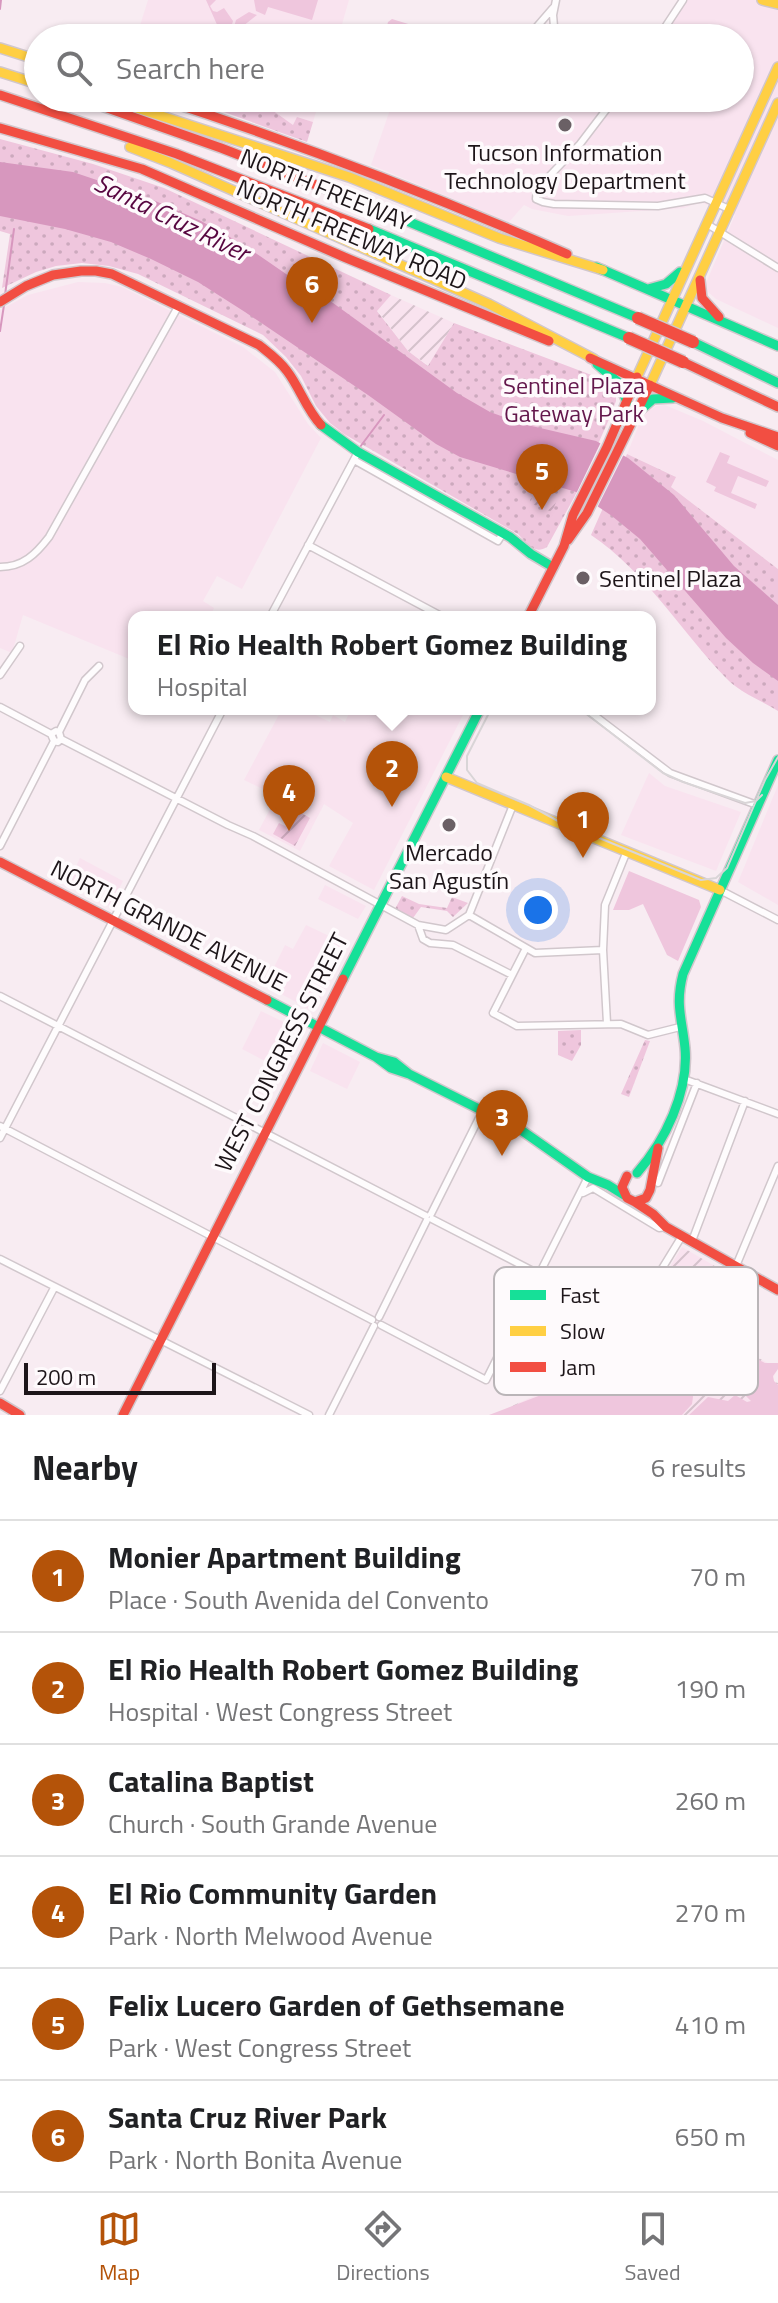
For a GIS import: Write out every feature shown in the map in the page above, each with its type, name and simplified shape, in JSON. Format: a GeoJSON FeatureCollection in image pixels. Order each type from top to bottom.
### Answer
{"type":"FeatureCollection","features":[{"type":"Feature","properties":{"kind":"main road"},"geometry":{"type":"LineString","coordinates":[[762,0],[778,4]]}},
{"type":"Feature","properties":{"kind":"main road"},"geometry":{"type":"LineString","coordinates":[[0,48],[24,56]]}},
{"type":"Feature","properties":{"kind":"main road"},"geometry":{"type":"LineString","coordinates":[[613,448],[637,377],[778,67]]}},
{"type":"Feature","properties":{"kind":"main road"},"geometry":{"type":"LineString","coordinates":[[0,72],[24,78]]}},
{"type":"Feature","properties":{"kind":"main road"},"geometry":{"type":"LineString","coordinates":[[0,96],[24,105]]}},
{"type":"Feature","properties":{"kind":"main road","name":"NORTH FREEWAY"},"geometry":{"type":"LineString","coordinates":[[0,96],[24,103]]}},
{"type":"Feature","properties":{"kind":"main road"},"geometry":{"type":"LineString","coordinates":[[531,611],[613,448],[637,413],[778,103]]}},
{"type":"Feature","properties":{"kind":"main road"},"geometry":{"type":"LineString","coordinates":[[41,112],[171,163],[516,317],[594,359],[619,383],[627,402]]}},
{"type":"Feature","properties":{"kind":"main road","name":"NORTH FREEWAY"},"geometry":{"type":"LineString","coordinates":[[52,112],[236,176],[629,338],[778,407]]}},
{"type":"Feature","properties":{"kind":"main road","name":"NORTH FREEWAY"},"geometry":{"type":"LineString","coordinates":[[120,112],[353,198],[638,318],[778,383]]}},
{"type":"Feature","properties":{"kind":"main road"},"geometry":{"type":"LineString","coordinates":[[149,112],[349,177],[499,238],[603,270]]}},
{"type":"Feature","properties":{"kind":"main road"},"geometry":{"type":"LineString","coordinates":[[203,112],[327,155],[505,226],[778,346]]}},
{"type":"Feature","properties":{"kind":"main road","name":"NORTH FREEWAY ROAD"},"geometry":{"type":"LineString","coordinates":[[0,128],[142,169],[344,257],[637,377],[722,418]]}},
{"type":"Feature","properties":{"kind":"main road"},"geometry":{"type":"LineString","coordinates":[[648,289],[672,280],[689,260]]}},
{"type":"Feature","properties":{"kind":"main road"},"geometry":{"type":"LineString","coordinates":[[0,302],[44,277],[93,270],[112,274],[179,305],[259,345],[276,358],[289,373],[311,414],[356,456],[503,533],[553,567]]}},
{"type":"Feature","properties":{"kind":"main road"},"geometry":{"type":"LineString","coordinates":[[701,274],[699,288],[702,298],[723,321]]}},
{"type":"Feature","properties":{"kind":"main road"},"geometry":{"type":"LineString","coordinates":[[637,413],[653,399],[681,399]]}},
{"type":"Feature","properties":{"kind":"main road"},"geometry":{"type":"LineString","coordinates":[[722,418],[778,437]]}},
{"type":"Feature","properties":{"kind":"main road"},"geometry":{"type":"LineString","coordinates":[[722,418],[778,446]]}},
{"type":"Feature","properties":{"kind":"main road","name":"WEST CONGRESS STREET"},"geometry":{"type":"LineString","coordinates":[[123,1415],[477,715]]}},
{"type":"Feature","properties":{"kind":"main road"},"geometry":{"type":"LineString","coordinates":[[664,1144],[622,1187],[630,1198],[643,1200],[652,1186],[664,1144],[690,1081],[677,993],[683,974],[778,760]]}},
{"type":"Feature","properties":{"kind":"main road"},"geometry":{"type":"LineString","coordinates":[[446,777],[720,890]]}},
{"type":"Feature","properties":{"kind":"main road","name":"NORTH GRANDE AVENUE"},"geometry":{"type":"LineString","coordinates":[[0,862],[483,1110]]}},
{"type":"Feature","properties":{"kind":"main road"},"geometry":{"type":"LineString","coordinates":[[483,1110],[521,1130],[588,1177],[630,1198],[666,1227],[736,1266]]}},
{"type":"Feature","properties":{"kind":"main road"},"geometry":{"type":"LineString","coordinates":[[608,1185],[632,1175],[645,1176],[652,1186],[653,1214]]}},
{"type":"Feature","properties":{"kind":"main road"},"geometry":{"type":"LineString","coordinates":[[758,1279],[778,1290]]}},
{"type":"Feature","properties":{"kind":"main road"},"geometry":{"type":"LineString","coordinates":[[0,1403],[20,1415]]}},
{"type":"Feature","properties":{"kind":"street"},"geometry":{"type":"LineString","coordinates":[[667,24],[683,0]]}},
{"type":"Feature","properties":{"kind":"street"},"geometry":{"type":"LineString","coordinates":[[540,24],[556,2]]}},
{"type":"Feature","properties":{"kind":"street"},"geometry":{"type":"LineString","coordinates":[[554,24],[556,2]]}},
{"type":"Feature","properties":{"kind":"street"},"geometry":{"type":"LineString","coordinates":[[605,112],[585,139],[537,189],[536,199],[587,205],[668,205],[702,198],[729,209]]}},
{"type":"Feature","properties":{"kind":"street"},"geometry":{"type":"LineString","coordinates":[[707,224],[778,268]]}},
{"type":"Feature","properties":{"kind":"street"},"geometry":{"type":"LineString","coordinates":[[0,567],[27,561],[49,537],[179,305]]}},
{"type":"Feature","properties":{"kind":"street"},"geometry":{"type":"LineString","coordinates":[[273,611],[356,456]]}},
{"type":"Feature","properties":{"kind":"street"},"geometry":{"type":"LineString","coordinates":[[308,545],[432,611]]}},
{"type":"Feature","properties":{"kind":"street"},"geometry":{"type":"LineString","coordinates":[[0,675],[20,646]]}},
{"type":"Feature","properties":{"kind":"street"},"geometry":{"type":"LineString","coordinates":[[0,846],[85,680],[99,666]]}},
{"type":"Feature","properties":{"kind":"street"},"geometry":{"type":"LineString","coordinates":[[0,707],[253,836],[418,925],[446,930],[469,915],[513,805]]}},
{"type":"Feature","properties":{"kind":"street"},"geometry":{"type":"LineString","coordinates":[[0,1138],[2,1128],[220,715]]}},
{"type":"Feature","properties":{"kind":"street"},"geometry":{"type":"LineString","coordinates":[[593,715],[670,773],[757,805]]}},
{"type":"Feature","properties":{"kind":"street"},"geometry":{"type":"LineString","coordinates":[[607,1023],[603,950],[605,905],[627,851]]}},
{"type":"Feature","properties":{"kind":"street"},"geometry":{"type":"LineString","coordinates":[[720,890],[778,920]]}},
{"type":"Feature","properties":{"kind":"street"},"geometry":{"type":"LineString","coordinates":[[469,915],[535,953],[603,950]]}},
{"type":"Feature","properties":{"kind":"street"},"geometry":{"type":"LineString","coordinates":[[418,925],[423,939],[430,943],[453,945],[512,975]]}},
{"type":"Feature","properties":{"kind":"street"},"geometry":{"type":"LineString","coordinates":[[526,948],[493,1013],[517,1026],[607,1023],[621,1024],[648,1035],[680,1027]]}},
{"type":"Feature","properties":{"kind":"street"},"geometry":{"type":"LineString","coordinates":[[0,996],[525,1267]]}},
{"type":"Feature","properties":{"kind":"street"},"geometry":{"type":"LineString","coordinates":[[690,1081],[778,1114]]}},
{"type":"Feature","properties":{"kind":"street"},"geometry":{"type":"LineString","coordinates":[[667,1267],[687,1238],[745,1101]]}},
{"type":"Feature","properties":{"kind":"street"},"geometry":{"type":"LineString","coordinates":[[329,1415],[483,1110]]}},
{"type":"Feature","properties":{"kind":"street"},"geometry":{"type":"LineString","coordinates":[[2,1128],[486,1380],[494,1364]]}},
{"type":"Feature","properties":{"kind":"street"},"geometry":{"type":"LineString","coordinates":[[736,1266],[778,1166]]}},
{"type":"Feature","properties":{"kind":"street"},"geometry":{"type":"LineString","coordinates":[[542,1267],[588,1177]]}},
{"type":"Feature","properties":{"kind":"street"},"geometry":{"type":"LineString","coordinates":[[577,1198],[593,1188],[659,1228],[666,1227]]}},
{"type":"Feature","properties":{"kind":"street"},"geometry":{"type":"LineString","coordinates":[[0,1259],[309,1415]]}},
{"type":"Feature","properties":{"kind":"street"},"geometry":{"type":"LineString","coordinates":[[0,1391],[54,1288]]}},
{"type":"Feature","properties":{"kind":"shaded area"},"geometry":{"type":"Polygon","coordinates":[[[148,0],[349,0],[342,24],[140,24],[148,0]]]}},
{"type":"Feature","properties":{"kind":"shaded area"},"geometry":{"type":"Polygon","coordinates":[[[683,0],[778,0],[778,328],[716,299],[707,291],[706,283],[735,215],[700,202],[684,208],[568,216],[524,205],[509,222],[371,165],[389,112],[754,112],[754,24],[667,24],[683,0]]]}},
{"type":"Feature","properties":{"kind":"shaded area"},"geometry":{"type":"Polygon","coordinates":[[[275,112],[316,112],[313,122],[297,117],[294,126],[275,112]]]}},
{"type":"Feature","properties":{"kind":"shaded area"},"geometry":{"type":"Polygon","coordinates":[[[78,282],[122,287],[243,347],[275,372],[308,424],[321,438],[242,589],[217,576],[203,601],[214,608],[213,611],[128,611],[128,659],[23,615],[12,653],[0,648],[0,310],[28,295],[78,282]]]}},
{"type":"Feature","properties":{"kind":"shaded area"},"geometry":{"type":"Polygon","coordinates":[[[391,295],[454,323],[429,366],[408,351],[377,310],[391,295]]]}},
{"type":"Feature","properties":{"kind":"shaded area"},"geometry":{"type":"Polygon","coordinates":[[[665,405],[778,460],[778,569],[671,487],[675,476],[627,454],[643,415],[656,406],[665,405]]]}},
{"type":"Feature","properties":{"kind":"shaded area"},"geometry":{"type":"Polygon","coordinates":[[[279,715],[315,715],[330,722],[333,715],[345,722],[348,715],[463,715],[374,890],[329,866],[353,823],[324,804],[300,851],[259,830],[277,796],[244,780],[279,715]]]}},
{"type":"Feature","properties":{"kind":"shaded area"},"geometry":{"type":"Polygon","coordinates":[[[649,773],[665,786],[741,812],[716,871],[621,835],[649,773]]]}},
{"type":"Feature","properties":{"kind":"shaded area"},"geometry":{"type":"Polygon","coordinates":[[[778,785],[778,905],[738,882],[778,785]]]}},
{"type":"Feature","properties":{"kind":"shaded area"},"geometry":{"type":"Polygon","coordinates":[[[80,858],[123,881],[110,906],[68,883],[80,858]]]}},
{"type":"Feature","properties":{"kind":"shaded area"},"geometry":{"type":"Polygon","coordinates":[[[325,885],[366,906],[358,919],[318,899],[325,885]]]}},
{"type":"Feature","properties":{"kind":"shaded area"},"geometry":{"type":"Polygon","coordinates":[[[306,925],[346,944],[314,1012],[265,985],[285,945],[293,949],[306,925]]]}},
{"type":"Feature","properties":{"kind":"shaded area"},"geometry":{"type":"Polygon","coordinates":[[[261,1011],[302,1031],[282,1070],[242,1049],[261,1011]]]}},
{"type":"Feature","properties":{"kind":"shaded area"},"geometry":{"type":"Polygon","coordinates":[[[323,1043],[360,1062],[347,1089],[310,1071],[323,1043]]]}},
{"type":"Feature","properties":{"kind":"shaded area"},"geometry":{"type":"Polygon","coordinates":[[[682,1247],[717,1267],[670,1267],[682,1247]]]}},
{"type":"Feature","properties":{"kind":"shaded area"},"geometry":{"type":"Polygon","coordinates":[[[758,1357],[778,1369],[771,1381],[778,1383],[778,1415],[492,1415],[536,1395],[758,1395],[758,1357]]]}},
{"type":"Feature","properties":{"kind":"green space"},"geometry":{"type":"Polygon","coordinates":[[[206,0],[216,0],[210,6],[213,11],[224,8],[233,21],[232,24],[217,24],[206,0]]]}},
{"type":"Feature","properties":{"kind":"green space"},"geometry":{"type":"Polygon","coordinates":[[[254,0],[318,0],[312,20],[268,7],[265,15],[256,11],[254,0]]]}},
{"type":"Feature","properties":{"kind":"green space"},"geometry":{"type":"Polygon","coordinates":[[[249,12],[257,15],[246,24],[235,24],[249,12]]]}},
{"type":"Feature","properties":{"kind":"green space"},"geometry":{"type":"Polygon","coordinates":[[[392,19],[408,24],[387,24],[392,19]]]}},
{"type":"Feature","properties":{"kind":"green space"},"geometry":{"type":"Polygon","coordinates":[[[224,112],[275,112],[293,125],[297,117],[313,122],[307,142],[224,112]]]}},
{"type":"Feature","properties":{"kind":"green space","name":"Sentinel Plaza Gateway Park"},"geometry":{"type":"Polygon","coordinates":[[[0,139],[93,164],[164,188],[391,295],[377,311],[408,351],[428,366],[454,323],[610,382],[616,391],[616,401],[610,417],[576,494],[547,547],[538,550],[531,547],[518,534],[344,434],[316,406],[301,376],[263,335],[138,274],[82,263],[36,272],[2,288],[10,234],[0,231],[0,139]]]}},
{"type":"Feature","properties":{"kind":"green space"},"geometry":{"type":"Polygon","coordinates":[[[720,452],[730,456],[727,463],[769,481],[766,487],[738,476],[731,493],[757,504],[755,509],[714,491],[716,487],[706,482],[720,452]]]}},
{"type":"Feature","properties":{"kind":"green space"},"geometry":{"type":"Polygon","coordinates":[[[627,454],[676,477],[671,487],[778,569],[778,711],[731,683],[646,584],[591,535],[627,454]]]}},
{"type":"Feature","properties":{"kind":"green space"},"geometry":{"type":"Polygon","coordinates":[[[537,486],[559,495],[552,512],[530,503],[537,486]]]}},
{"type":"Feature","properties":{"kind":"green space"},"geometry":{"type":"Polygon","coordinates":[[[296,810],[310,818],[295,846],[273,834],[279,823],[287,827],[296,810]]]}},
{"type":"Feature","properties":{"kind":"green space"},"geometry":{"type":"Polygon","coordinates":[[[629,871],[699,900],[701,907],[678,961],[667,955],[643,904],[629,910],[613,910],[629,871]]]}},
{"type":"Feature","properties":{"kind":"green space"},"geometry":{"type":"Polygon","coordinates":[[[402,896],[419,904],[447,908],[452,897],[468,903],[453,917],[447,911],[421,907],[413,918],[395,909],[402,896]]]}},
{"type":"Feature","properties":{"kind":"green space"},"geometry":{"type":"Polygon","coordinates":[[[581,1030],[581,1045],[572,1061],[558,1055],[558,1031],[581,1030]]]}},
{"type":"Feature","properties":{"kind":"green space"},"geometry":{"type":"Polygon","coordinates":[[[645,1040],[650,1041],[629,1097],[621,1094],[645,1040]]]}},
{"type":"Feature","properties":{"kind":"green space"},"geometry":{"type":"Polygon","coordinates":[[[758,1360],[778,1363],[773,1376],[778,1385],[778,1415],[689,1415],[708,1397],[728,1401],[735,1395],[751,1401],[745,1395],[758,1395],[758,1360]]]}},
{"type":"Feature","properties":{"kind":"green space"},"geometry":{"type":"Polygon","coordinates":[[[541,1395],[693,1395],[692,1404],[682,1415],[489,1415],[541,1395]]]}},
{"type":"Feature","properties":{"kind":"water","name":"Santa Cruz River"},"geometry":{"type":"Polygon","coordinates":[[[0,162],[73,172],[144,196],[201,221],[244,245],[302,285],[311,287],[457,393],[490,412],[523,424],[596,441],[628,458],[674,495],[734,566],[778,605],[778,681],[726,638],[640,539],[612,516],[576,492],[460,457],[436,444],[198,282],[111,242],[0,216],[0,162]]]}},
{"type":"Feature","properties":{"kind":"pier"},"geometry":{"type":"Polygon","coordinates":[[[602,440],[625,452],[596,510],[575,496],[602,440]]]}},
{"type":"Feature","properties":{"kind":"waterway"},"geometry":{"type":"LineString","coordinates":[[0,9],[1,0]]}},
{"type":"Feature","properties":{"kind":"waterway"},"geometry":{"type":"LineString","coordinates":[[5,295],[14,229]]}},
{"type":"Feature","properties":{"kind":"waterway"},"geometry":{"type":"LineString","coordinates":[[0,331],[4,305]]}},
{"type":"Feature","properties":{"kind":"waterway"},"geometry":{"type":"LineString","coordinates":[[360,447],[384,415]]}},
{"type":"Feature","properties":{"kind":"tram line"},"geometry":{"type":"LineString","coordinates":[[488,715],[467,756],[467,770],[477,783],[558,821],[701,880],[716,878],[727,868],[778,757]]}},
{"type":"Feature","properties":{"kind":"tram line"},"geometry":{"type":"LineString","coordinates":[[588,715],[663,773],[745,803],[756,801],[762,795]]}},
{"type":"Feature","properties":{"kind":"traffic: fast"},"geometry":{"type":"LineString","coordinates":[[388,213],[638,318]]}},
{"type":"Feature","properties":{"kind":"traffic: fast"},"geometry":{"type":"LineString","coordinates":[[369,229],[629,338]]}},
{"type":"Feature","properties":{"kind":"traffic: fast"},"geometry":{"type":"LineString","coordinates":[[596,267],[778,346]]}},
{"type":"Feature","properties":{"kind":"traffic: fast"},"geometry":{"type":"LineString","coordinates":[[648,289],[666,284],[680,272]]}},
{"type":"Feature","properties":{"kind":"traffic: fast"},"geometry":{"type":"LineString","coordinates":[[693,342],[778,383]]}},
{"type":"Feature","properties":{"kind":"traffic: fast"},"geometry":{"type":"LineString","coordinates":[[597,364],[619,383],[627,402]]}},
{"type":"Feature","properties":{"kind":"traffic: fast"},"geometry":{"type":"LineString","coordinates":[[637,413],[653,399],[673,398]]}},
{"type":"Feature","properties":{"kind":"traffic: fast"},"geometry":{"type":"LineString","coordinates":[[321,425],[358,452],[510,537],[553,567]]}},
{"type":"Feature","properties":{"kind":"traffic: fast"},"geometry":{"type":"LineString","coordinates":[[343,979],[477,715]]}},
{"type":"Feature","properties":{"kind":"traffic: fast"},"geometry":{"type":"LineString","coordinates":[[637,1173],[666,1131],[683,1082],[685,1048],[679,1003],[683,974],[778,760]]}},
{"type":"Feature","properties":{"kind":"traffic: fast"},"geometry":{"type":"LineString","coordinates":[[267,1000],[376,1057],[394,1062],[409,1074]]}},
{"type":"Feature","properties":{"kind":"traffic: fast"},"geometry":{"type":"LineString","coordinates":[[376,1057],[391,1068],[521,1130],[588,1177],[624,1195]]}},
{"type":"Feature","properties":{"kind":"traffic: slow"},"geometry":{"type":"LineString","coordinates":[[762,0],[778,4]]}},
{"type":"Feature","properties":{"kind":"traffic: slow"},"geometry":{"type":"LineString","coordinates":[[0,48],[24,56]]}},
{"type":"Feature","properties":{"kind":"traffic: slow"},"geometry":{"type":"LineString","coordinates":[[637,377],[778,67]]}},
{"type":"Feature","properties":{"kind":"traffic: slow"},"geometry":{"type":"LineString","coordinates":[[0,72],[24,80]]}},
{"type":"Feature","properties":{"kind":"traffic: slow"},"geometry":{"type":"LineString","coordinates":[[650,385],[778,103]]}},
{"type":"Feature","properties":{"kind":"traffic: slow"},"geometry":{"type":"LineString","coordinates":[[149,112],[349,177],[499,238],[603,270]]}},
{"type":"Feature","properties":{"kind":"traffic: slow"},"geometry":{"type":"LineString","coordinates":[[130,147],[489,304],[594,359]]}},
{"type":"Feature","properties":{"kind":"traffic: slow"},"geometry":{"type":"LineString","coordinates":[[446,777],[720,890]]}},
{"type":"Feature","properties":{"kind":"traffic: jam"},"geometry":{"type":"LineString","coordinates":[[0,95],[24,103]]}},
{"type":"Feature","properties":{"kind":"traffic: jam"},"geometry":{"type":"LineString","coordinates":[[51,112],[177,154],[369,229]]}},
{"type":"Feature","properties":{"kind":"traffic: jam"},"geometry":{"type":"LineString","coordinates":[[119,112],[388,213]]}},
{"type":"Feature","properties":{"kind":"traffic: jam"},"geometry":{"type":"LineString","coordinates":[[200,112],[364,171],[567,254]]}},
{"type":"Feature","properties":{"kind":"traffic: jam"},"geometry":{"type":"LineString","coordinates":[[0,128],[142,169],[344,257],[549,341]]}},
{"type":"Feature","properties":{"kind":"traffic: jam"},"geometry":{"type":"LineString","coordinates":[[0,302],[26,286],[53,275],[81,271],[112,274],[259,345],[287,371],[321,425]]}},
{"type":"Feature","properties":{"kind":"traffic: jam"},"geometry":{"type":"LineString","coordinates":[[700,280],[702,298],[719,317]]}},
{"type":"Feature","properties":{"kind":"traffic: jam"},"geometry":{"type":"LineString","coordinates":[[638,318],[693,342]]}},
{"type":"Feature","properties":{"kind":"traffic: jam"},"geometry":{"type":"LineString","coordinates":[[629,338],[683,362]]}},
{"type":"Feature","properties":{"kind":"traffic: jam"},"geometry":{"type":"LineString","coordinates":[[590,358],[722,418]]}},
{"type":"Feature","properties":{"kind":"traffic: jam"},"geometry":{"type":"LineString","coordinates":[[683,362],[778,407]]}},
{"type":"Feature","properties":{"kind":"traffic: jam"},"geometry":{"type":"LineString","coordinates":[[531,611],[564,546],[573,515],[637,377]]}},
{"type":"Feature","properties":{"kind":"traffic: jam"},"geometry":{"type":"LineString","coordinates":[[568,540],[587,513],[650,385]]}},
{"type":"Feature","properties":{"kind":"traffic: jam"},"geometry":{"type":"LineString","coordinates":[[722,418],[778,437]]}},
{"type":"Feature","properties":{"kind":"traffic: jam"},"geometry":{"type":"LineString","coordinates":[[750,433],[778,446]]}},
{"type":"Feature","properties":{"kind":"traffic: jam"},"geometry":{"type":"LineString","coordinates":[[0,862],[267,1000]]}},
{"type":"Feature","properties":{"kind":"traffic: jam"},"geometry":{"type":"LineString","coordinates":[[123,1415],[343,979]]}},
{"type":"Feature","properties":{"kind":"traffic: jam"},"geometry":{"type":"LineString","coordinates":[[627,1176],[622,1187],[627,1198],[635,1202],[646,1198],[658,1148]]}},
{"type":"Feature","properties":{"kind":"traffic: jam"},"geometry":{"type":"LineString","coordinates":[[635,1202],[666,1227],[737,1267]]}},
{"type":"Feature","properties":{"kind":"traffic: jam"},"geometry":{"type":"LineString","coordinates":[[758,1279],[778,1290]]}},
{"type":"Feature","properties":{"kind":"traffic: jam"},"geometry":{"type":"LineString","coordinates":[[0,1403],[20,1415]]}},
{"type":"Feature","properties":{"kind":"place","name":"Tucson Information Technology Department"},"geometry":{"type":"Point","coordinates":[565,125]}},
{"type":"Feature","properties":{"kind":"place","name":"Santa Cruz River Park"},"geometry":{"type":"Point","coordinates":[312,323]}},
{"type":"Feature","properties":{"kind":"place","name":"Felix Lucero Garden of Gethsemane"},"geometry":{"type":"Point","coordinates":[542,510]}},
{"type":"Feature","properties":{"kind":"place","name":"Sentinel Plaza"},"geometry":{"type":"Point","coordinates":[583,578]}},
{"type":"Feature","properties":{"kind":"place","name":"El Rio Health Robert Gomez Building"},"geometry":{"type":"Point","coordinates":[392,807]}},
{"type":"Feature","properties":{"kind":"place","name":"Mercado San Agustín"},"geometry":{"type":"Point","coordinates":[449,825]}},
{"type":"Feature","properties":{"kind":"place","name":"El Rio Community Garden"},"geometry":{"type":"Point","coordinates":[289,831]}},
{"type":"Feature","properties":{"kind":"place","name":"Monier Apartment Building"},"geometry":{"type":"Point","coordinates":[583,858]}},
{"type":"Feature","properties":{"kind":"place","name":"Catalina Baptist"},"geometry":{"type":"Point","coordinates":[502,1156]}}]}
